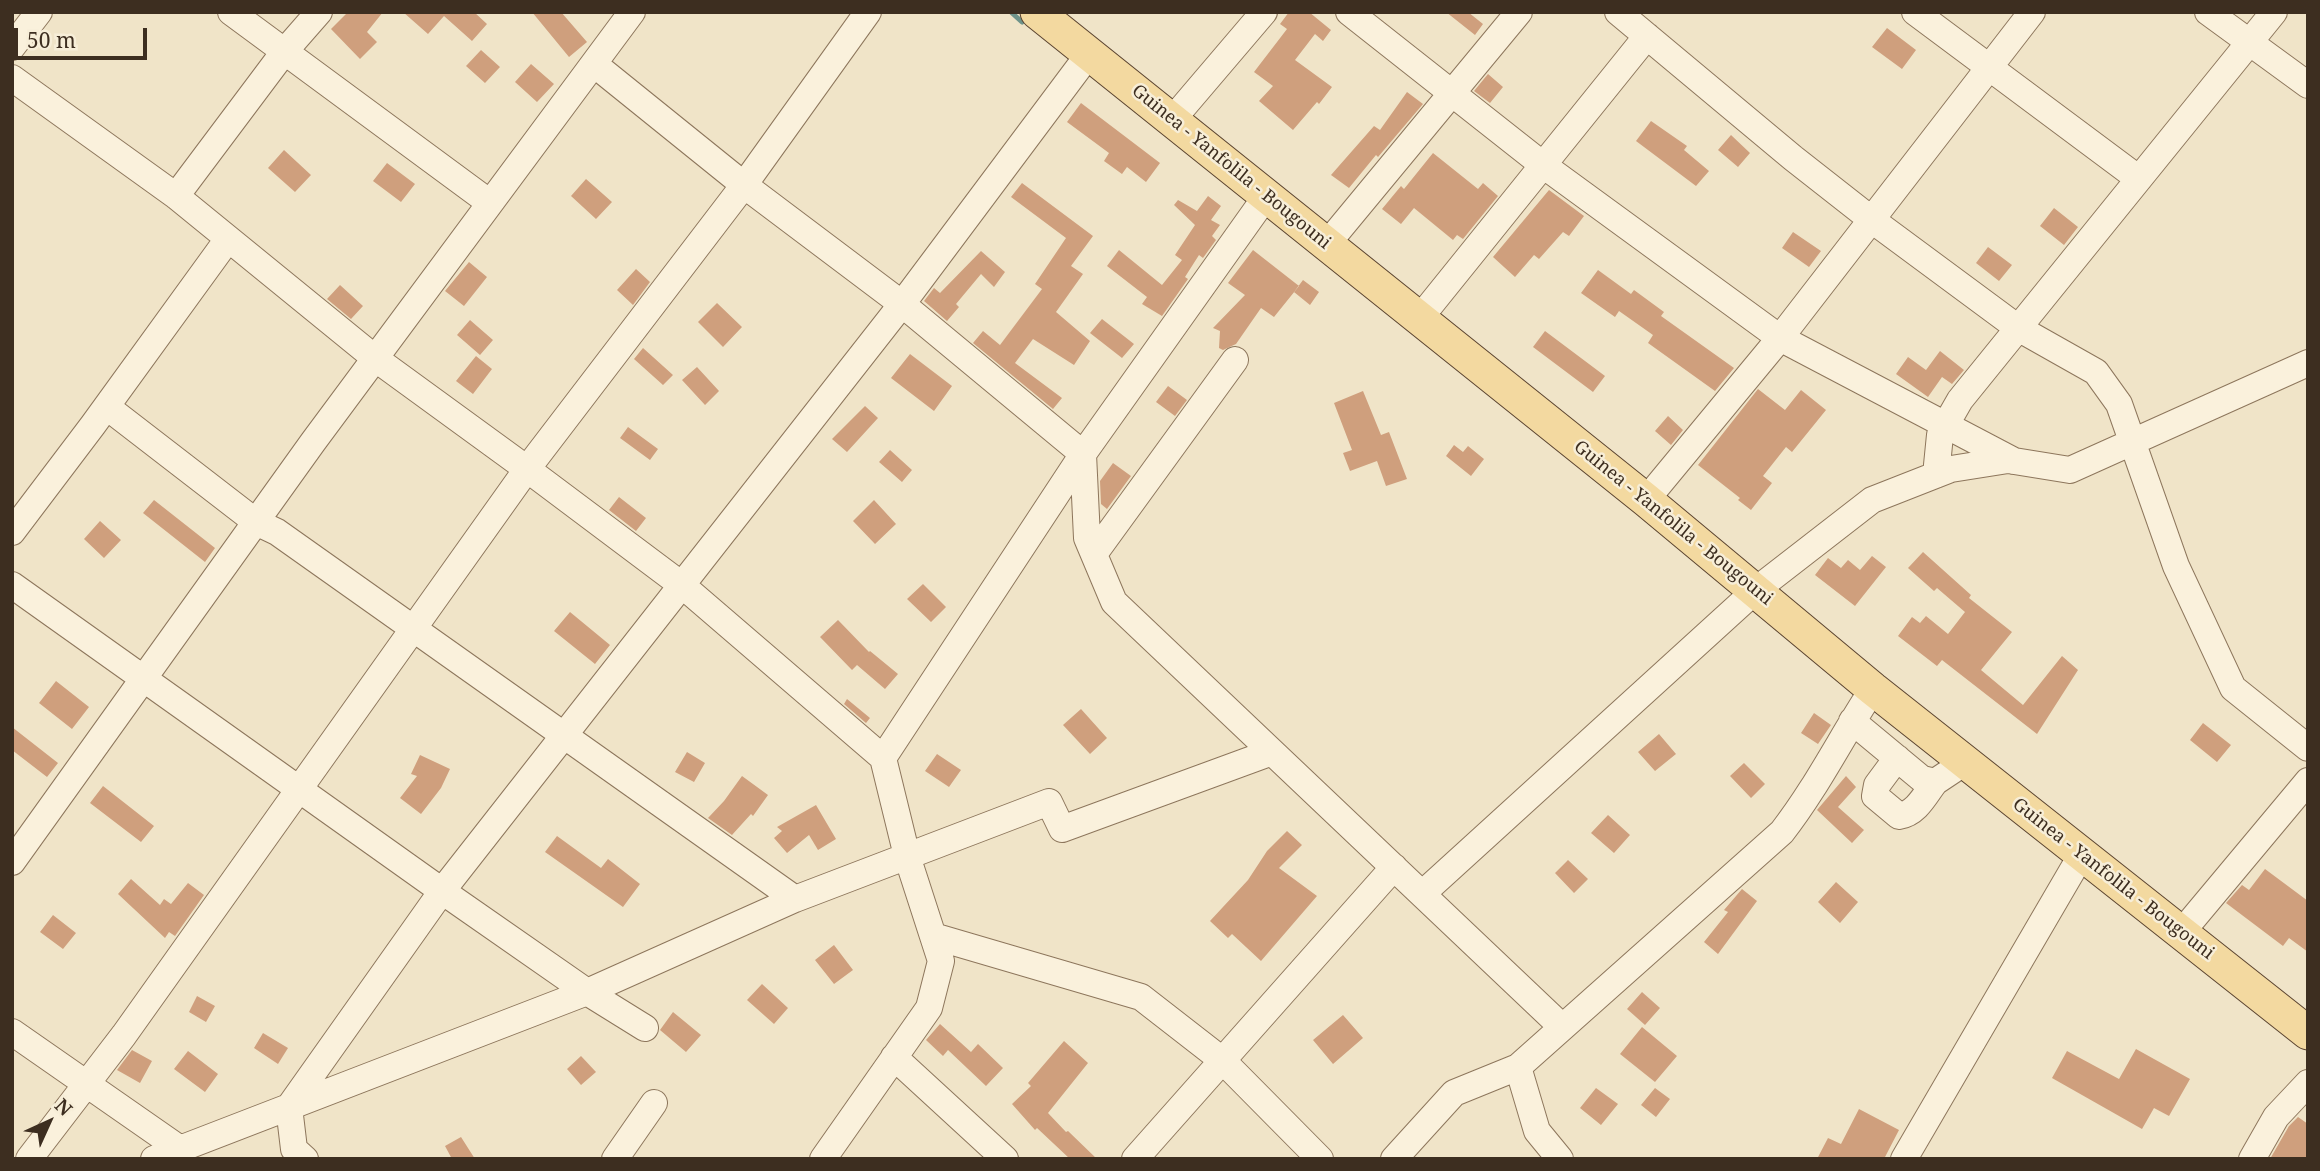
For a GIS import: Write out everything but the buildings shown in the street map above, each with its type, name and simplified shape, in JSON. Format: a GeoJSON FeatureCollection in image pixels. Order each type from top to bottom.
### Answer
{"type":"FeatureCollection","features":[{"type":"Feature","properties":{"kind":"main road","name":"Guinea - Yanfolila - Bougouni"},"geometry":{"type":"LineString","coordinates":[[1037,12],[1646,499],[1873,689],[2308,1034]]}},
{"type":"Feature","properties":{"kind":"street"},"geometry":{"type":"LineString","coordinates":[[12,47],[39,12]]}},
{"type":"Feature","properties":{"kind":"street"},"geometry":{"type":"LineString","coordinates":[[231,12],[490,203]]}},
{"type":"Feature","properties":{"kind":"street"},"geometry":{"type":"LineString","coordinates":[[176,196],[284,52],[319,12]]}},
{"type":"Feature","properties":{"kind":"street"},"geometry":{"type":"LineString","coordinates":[[29,1159],[124,1035],[527,469],[744,185],[868,12]]}},
{"type":"Feature","properties":{"kind":"street"},"geometry":{"type":"LineString","coordinates":[[1349,12],[1543,165],[1780,338],[2014,461]]}},
{"type":"Feature","properties":{"kind":"street"},"geometry":{"type":"LineString","coordinates":[[1327,244],[1520,12]]}},
{"type":"Feature","properties":{"kind":"street"},"geometry":{"type":"LineString","coordinates":[[1618,12],[1872,220],[2018,328],[2096,372],[2119,404],[2176,566],[2233,688],[2308,748]]}},
{"type":"Feature","properties":{"kind":"street"},"geometry":{"type":"LineString","coordinates":[[1915,12],[2139,179]]}},
{"type":"Feature","properties":{"kind":"street"},"geometry":{"type":"LineString","coordinates":[[1646,499],[1780,338],[2032,12]]}},
{"type":"Feature","properties":{"kind":"street"},"geometry":{"type":"LineString","coordinates":[[2208,12],[2308,85]]}},
{"type":"Feature","properties":{"kind":"street"},"geometry":{"type":"LineString","coordinates":[[1936,475],[1940,435],[1960,400],[2274,12]]}},
{"type":"Feature","properties":{"kind":"street"},"geometry":{"type":"LineString","coordinates":[[12,862],[313,442],[594,64],[620,17]]}},
{"type":"Feature","properties":{"kind":"street"},"geometry":{"type":"LineString","coordinates":[[1172,120],[1250,17]]}},
{"type":"Feature","properties":{"kind":"street"},"geometry":{"type":"LineString","coordinates":[[1419,319],[1647,36]]}},
{"type":"Feature","properties":{"kind":"street"},"geometry":{"type":"LineString","coordinates":[[305,1159],[294,1149],[289,1107],[442,891],[902,304],[1089,54]]}},
{"type":"Feature","properties":{"kind":"street"},"geometry":{"type":"LineString","coordinates":[[594,64],[744,185],[902,304],[1083,454],[1087,538],[1114,602],[1562,1026]]}},
{"type":"Feature","properties":{"kind":"street"},"geometry":{"type":"LineString","coordinates":[[12,78],[176,196],[376,359],[683,586],[883,758],[907,856],[941,961],[929,1008],[823,1159]]}},
{"type":"Feature","properties":{"kind":"street"},"geometry":{"type":"LineString","coordinates":[[883,758],[1083,454],[1267,195]]}},
{"type":"Feature","properties":{"kind":"street"},"geometry":{"type":"LineString","coordinates":[[12,532],[107,407],[228,239]]}},
{"type":"Feature","properties":{"kind":"street"},"geometry":{"type":"LineString","coordinates":[[1094,554],[1236,360]]}},
{"type":"Feature","properties":{"kind":"street"},"geometry":{"type":"LineString","coordinates":[[1422,894],[1756,590],[1872,500],[1951,469],[2008,460],[2070,470],[2308,363]]}},
{"type":"Feature","properties":{"kind":"street"},"geometry":{"type":"LineString","coordinates":[[107,407],[256,522],[277,531],[795,899]]}},
{"type":"Feature","properties":{"kind":"street"},"geometry":{"type":"LineString","coordinates":[[12,585],[442,891],[587,992],[645,1028]]}},
{"type":"Feature","properties":{"kind":"street"},"geometry":{"type":"LineString","coordinates":[[1394,1159],[1454,1093],[1518,1067],[1782,832],[1804,803],[1873,689]]}},
{"type":"Feature","properties":{"kind":"street"},"geometry":{"type":"LineString","coordinates":[[1852,721],[1922,779],[1935,782]]}},
{"type":"Feature","properties":{"kind":"street"},"geometry":{"type":"LineString","coordinates":[[154,1159],[587,992],[795,899],[1049,802],[1062,829],[1272,752]]}},
{"type":"Feature","properties":{"kind":"street"},"geometry":{"type":"LineString","coordinates":[[1897,758],[1877,785],[1875,796],[1899,816],[1908,814],[1935,782],[1965,762]]}},
{"type":"Feature","properties":{"kind":"street"},"geometry":{"type":"LineString","coordinates":[[2181,933],[2308,781]]}},
{"type":"Feature","properties":{"kind":"street"},"geometry":{"type":"LineString","coordinates":[[1904,1159],[2082,855]]}},
{"type":"Feature","properties":{"kind":"street"},"geometry":{"type":"LineString","coordinates":[[1135,1159],[1394,867]]}},
{"type":"Feature","properties":{"kind":"street"},"geometry":{"type":"LineString","coordinates":[[933,936],[1141,997],[1222,1060],[1320,1159]]}},
{"type":"Feature","properties":{"kind":"street"},"geometry":{"type":"LineString","coordinates":[[12,1032],[180,1149]]}},
{"type":"Feature","properties":{"kind":"street"},"geometry":{"type":"LineString","coordinates":[[894,1057],[1005,1159]]}},
{"type":"Feature","properties":{"kind":"street"},"geometry":{"type":"LineString","coordinates":[[1518,1067],[1537,1131],[1560,1159]]}},
{"type":"Feature","properties":{"kind":"street"},"geometry":{"type":"LineString","coordinates":[[2252,1159],[2276,1117],[2308,1083]]}},
{"type":"Feature","properties":{"kind":"street"},"geometry":{"type":"LineString","coordinates":[[615,1159],[654,1103]]}},
{"type":"Feature","properties":{"kind":"waterway"},"geometry":{"type":"LineString","coordinates":[[1011,12],[1022,22]]}}]}
